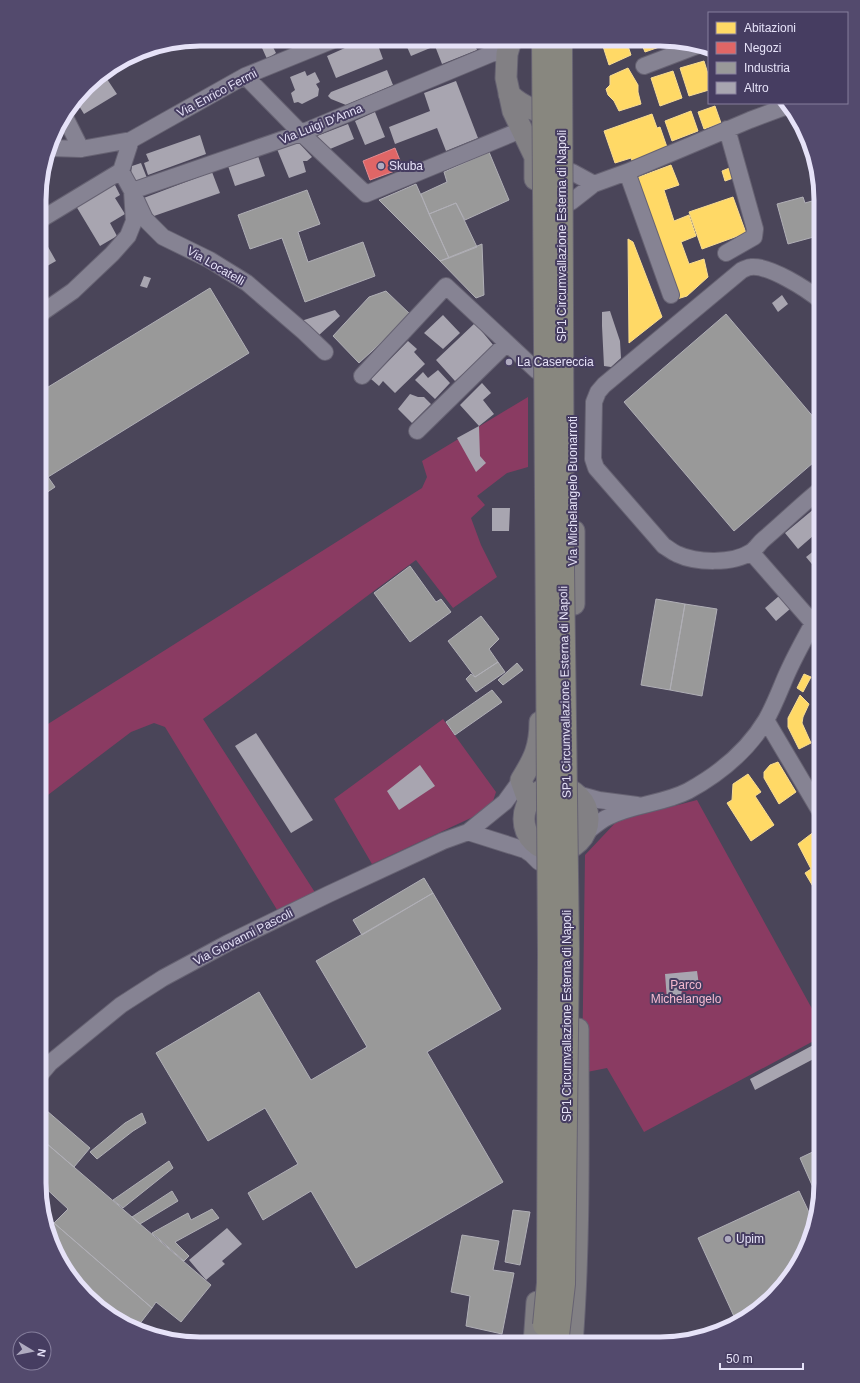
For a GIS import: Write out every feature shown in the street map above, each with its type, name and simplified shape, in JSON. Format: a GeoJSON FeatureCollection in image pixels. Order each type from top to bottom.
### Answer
{"type":"FeatureCollection","features":[{"type":"Feature","properties":{"kind":"highway","name":"SP1 Circumvallazione Esterna di Napoli"},"geometry":{"type":"LineString","coordinates":[[543,46],[549,953],[548,1283],[544,1337]]}},
{"type":"Feature","properties":{"kind":"highway","name":"SP1 Circumvallazione Esterna di Napoli"},"geometry":{"type":"LineString","coordinates":[[558,1337],[564,1284],[568,949],[563,569],[561,46]]}},
{"type":"Feature","properties":{"kind":"main road"},"geometry":{"type":"LineString","coordinates":[[507,46],[506,78],[513,111],[535,157],[540,738],[536,752],[521,780],[529,803]]}},
{"type":"Feature","properties":{"kind":"main road","name":"Via Michelangelo Buonarroti"},"geometry":{"type":"LineString","coordinates":[[570,46],[569,96],[572,172],[575,751],[577,794]]}},
{"type":"Feature","properties":{"kind":"main road"},"geometry":{"type":"LineString","coordinates":[[509,94],[524,106],[533,110],[549,112],[557,110],[569,96]]}},
{"type":"Feature","properties":{"kind":"main road"},"geometry":{"type":"LineString","coordinates":[[535,1337],[541,1252],[538,851],[528,836],[523,819],[524,810],[536,793],[546,788],[556,786],[568,788],[577,794],[584,803],[588,814],[587,824],[580,839],[576,1294],[573,1337]]}},
{"type":"Feature","properties":{"kind":"main road"},"geometry":{"type":"LineString","coordinates":[[538,851],[560,851],[569,848],[580,839]]}},
{"type":"Feature","properties":{"kind":"street","name":"Via Enrico Fermi"},"geometry":{"type":"LineString","coordinates":[[131,140],[245,76],[319,46]]}},
{"type":"Feature","properties":{"kind":"street","name":"Via Luigi D'Anna"},"geometry":{"type":"LineString","coordinates":[[132,191],[297,130],[493,53],[505,46]]}},
{"type":"Feature","properties":{"kind":"street"},"geometry":{"type":"LineString","coordinates":[[644,66],[689,49]]}},
{"type":"Feature","properties":{"kind":"street"},"geometry":{"type":"LineString","coordinates":[[245,76],[297,130],[366,194],[521,130]]}},
{"type":"Feature","properties":{"kind":"street"},"geometry":{"type":"LineString","coordinates":[[571,202],[594,184],[627,172],[727,129],[783,108]]}},
{"type":"Feature","properties":{"kind":"street"},"geometry":{"type":"LineString","coordinates":[[68,122],[81,148]]}},
{"type":"Feature","properties":{"kind":"street"},"geometry":{"type":"LineString","coordinates":[[726,253],[754,237],[755,229],[727,129]]}},
{"type":"Feature","properties":{"kind":"street"},"geometry":{"type":"LineString","coordinates":[[46,216],[120,171],[131,140],[81,148],[55,148]]}},
{"type":"Feature","properties":{"kind":"street","name":"Via Locatelli"},"geometry":{"type":"LineString","coordinates":[[120,171],[132,191],[145,220],[163,237],[210,260],[247,283],[325,352]]}},
{"type":"Feature","properties":{"kind":"street"},"geometry":{"type":"LineString","coordinates":[[572,172],[594,184]]}},
{"type":"Feature","properties":{"kind":"street"},"geometry":{"type":"LineString","coordinates":[[627,172],[672,295]]}},
{"type":"Feature","properties":{"kind":"street"},"geometry":{"type":"LineString","coordinates":[[46,310],[73,291],[112,254],[128,236],[134,221],[132,191]]}},
{"type":"Feature","properties":{"kind":"street"},"geometry":{"type":"LineString","coordinates":[[814,295],[802,286],[764,269],[751,267],[742,270],[604,386],[598,392],[594,402],[594,459],[596,468],[664,546],[677,554],[693,559],[711,561],[735,558],[752,552],[760,542],[789,515],[814,495]]}},
{"type":"Feature","properties":{"kind":"street"},"geometry":{"type":"LineString","coordinates":[[362,376],[446,286],[537,371]]}},
{"type":"Feature","properties":{"kind":"street"},"geometry":{"type":"LineString","coordinates":[[417,431],[507,343]]}},
{"type":"Feature","properties":{"kind":"street"},"geometry":{"type":"LineString","coordinates":[[752,552],[814,614]]}},
{"type":"Feature","properties":{"kind":"street"},"geometry":{"type":"LineString","coordinates":[[580,839],[607,817],[687,791],[709,778],[734,759],[766,720],[797,652],[814,622]]}},
{"type":"Feature","properties":{"kind":"street"},"geometry":{"type":"LineString","coordinates":[[766,720],[814,801]]}},
{"type":"Feature","properties":{"kind":"street","name":"Via Giovanni Pascoli"},"geometry":{"type":"LineString","coordinates":[[46,1068],[121,1005],[163,978],[228,943],[322,897],[443,841],[468,832],[505,802],[521,780]]}},
{"type":"Feature","properties":{"kind":"street"},"geometry":{"type":"LineString","coordinates":[[577,794],[599,800],[641,805]]}},
{"type":"Feature","properties":{"kind":"street"},"geometry":{"type":"LineString","coordinates":[[505,802],[529,803]]}},
{"type":"Feature","properties":{"kind":"street"},"geometry":{"type":"LineString","coordinates":[[468,832],[511,845],[531,854],[538,851]]}},
{"type":"Feature","properties":{"kind":"green space"},"geometry":{"type":"Polygon","coordinates":[[[528,397],[528,467],[507,473],[477,496],[485,505],[471,518],[481,545],[497,577],[453,608],[416,560],[203,719],[316,894],[279,913],[165,727],[154,723],[131,732],[46,796],[46,725],[422,488],[427,477],[422,461],[528,397]]]}},
{"type":"Feature","properties":{"kind":"green space"},"geometry":{"type":"Polygon","coordinates":[[[443,719],[496,792],[493,801],[475,816],[372,864],[334,799],[443,719]]]}},
{"type":"Feature","properties":{"kind":"green space","name":"Parco Michelangelo"},"geometry":{"type":"Polygon","coordinates":[[[697,800],[814,1012],[814,1041],[644,1132],[607,1068],[582,1073],[585,855],[617,821],[697,800]]]}},
{"type":"Feature","properties":{"kind":"building: Abitazioni"},"geometry":{"type":"Polygon","coordinates":[[[603,46],[628,46],[631,55],[609,65],[603,46]]]}},
{"type":"Feature","properties":{"kind":"building: Abitazioni"},"geometry":{"type":"Polygon","coordinates":[[[642,46],[662,46],[645,52],[642,46]]]}},
{"type":"Feature","properties":{"kind":"building: Abitazioni"},"geometry":{"type":"Polygon","coordinates":[[[704,61],[708,74],[708,90],[689,96],[680,68],[704,61]]]}},
{"type":"Feature","properties":{"kind":"building: Abitazioni"},"geometry":{"type":"Polygon","coordinates":[[[628,68],[638,85],[641,104],[619,111],[614,101],[608,95],[606,89],[610,85],[610,76],[628,68]]]}},
{"type":"Feature","properties":{"kind":"building: Abitazioni"},"geometry":{"type":"Polygon","coordinates":[[[673,71],[682,98],[660,106],[651,78],[673,71]]]}},
{"type":"Feature","properties":{"kind":"building: Abitazioni"},"geometry":{"type":"Polygon","coordinates":[[[715,106],[721,123],[704,129],[698,112],[715,106]]]}},
{"type":"Feature","properties":{"kind":"building: Abitazioni"},"geometry":{"type":"Polygon","coordinates":[[[691,111],[698,131],[672,141],[665,121],[691,111]]]}},
{"type":"Feature","properties":{"kind":"building: Abitazioni"},"geometry":{"type":"Polygon","coordinates":[[[652,114],[657,128],[660,127],[668,150],[633,163],[631,158],[615,163],[604,131],[652,114]]]}},
{"type":"Feature","properties":{"kind":"building: Abitazioni"},"geometry":{"type":"Polygon","coordinates":[[[671,165],[679,185],[664,190],[674,221],[689,215],[696,236],[681,242],[689,264],[704,259],[708,277],[687,296],[677,299],[636,178],[671,165]]]}},
{"type":"Feature","properties":{"kind":"building: Abitazioni"},"geometry":{"type":"Polygon","coordinates":[[[732,167],[736,177],[725,181],[722,171],[732,167]]]}},
{"type":"Feature","properties":{"kind":"building: Abitazioni"},"geometry":{"type":"Polygon","coordinates":[[[733,197],[746,233],[702,249],[689,212],[733,197]]]}},
{"type":"Feature","properties":{"kind":"building: Abitazioni"},"geometry":{"type":"Polygon","coordinates":[[[628,239],[633,242],[662,317],[629,343],[628,239]]]}},
{"type":"Feature","properties":{"kind":"building: Abitazioni"},"geometry":{"type":"Polygon","coordinates":[[[804,674],[811,677],[803,692],[797,688],[804,674]]]}},
{"type":"Feature","properties":{"kind":"building: Abitazioni"},"geometry":{"type":"Polygon","coordinates":[[[800,695],[809,704],[802,723],[811,743],[799,749],[788,727],[788,718],[800,695]]]}},
{"type":"Feature","properties":{"kind":"building: Abitazioni"},"geometry":{"type":"Polygon","coordinates":[[[778,762],[796,792],[779,804],[764,778],[764,772],[770,765],[778,762]]]}},
{"type":"Feature","properties":{"kind":"building: Abitazioni"},"geometry":{"type":"Polygon","coordinates":[[[748,774],[761,792],[755,796],[774,825],[751,841],[727,803],[732,800],[733,784],[748,774]]]}},
{"type":"Feature","properties":{"kind":"building: Abitazioni"},"geometry":{"type":"Polygon","coordinates":[[[814,832],[814,888],[805,873],[811,869],[798,844],[814,832]]]}},
{"type":"Feature","properties":{"kind":"building: Negozi"},"geometry":{"type":"Polygon","coordinates":[[[395,148],[403,168],[370,180],[363,161],[395,148]]]}},
{"type":"Feature","properties":{"kind":"building: Industria"},"geometry":{"type":"Polygon","coordinates":[[[489,152],[509,200],[465,220],[456,203],[429,214],[421,194],[447,182],[444,172],[489,152]]]}},
{"type":"Feature","properties":{"kind":"building: Industria"},"geometry":{"type":"Polygon","coordinates":[[[416,184],[449,258],[440,261],[379,200],[416,184]]]}},
{"type":"Feature","properties":{"kind":"building: Industria"},"geometry":{"type":"Polygon","coordinates":[[[307,190],[320,224],[298,232],[308,262],[363,242],[375,276],[305,302],[282,238],[250,249],[238,215],[307,190]]]}},
{"type":"Feature","properties":{"kind":"building: Industria"},"geometry":{"type":"Polygon","coordinates":[[[803,197],[805,203],[814,200],[814,237],[788,244],[777,204],[803,197]]]}},
{"type":"Feature","properties":{"kind":"building: Industria"},"geometry":{"type":"Polygon","coordinates":[[[456,203],[477,247],[449,258],[429,214],[456,203]]]}},
{"type":"Feature","properties":{"kind":"building: Industria"},"geometry":{"type":"Polygon","coordinates":[[[482,244],[484,295],[476,298],[440,261],[482,244]]]}},
{"type":"Feature","properties":{"kind":"building: Industria"},"geometry":{"type":"Polygon","coordinates":[[[210,288],[249,353],[48,477],[55,487],[46,493],[46,388],[210,288]]]}},
{"type":"Feature","properties":{"kind":"building: Industria"},"geometry":{"type":"Polygon","coordinates":[[[386,291],[411,315],[359,363],[333,336],[369,297],[386,291]]]}},
{"type":"Feature","properties":{"kind":"building: Industria"},"geometry":{"type":"Polygon","coordinates":[[[726,314],[814,418],[814,462],[734,531],[624,402],[726,314]]]}},
{"type":"Feature","properties":{"kind":"building: Industria"},"geometry":{"type":"Polygon","coordinates":[[[410,566],[436,602],[441,599],[451,612],[410,642],[374,593],[410,566]]]}},
{"type":"Feature","properties":{"kind":"building: Industria"},"geometry":{"type":"Polygon","coordinates":[[[656,599],[685,604],[670,690],[641,685],[656,599]]]}},
{"type":"Feature","properties":{"kind":"building: Industria"},"geometry":{"type":"Polygon","coordinates":[[[685,604],[717,609],[702,696],[670,690],[685,604]]]}},
{"type":"Feature","properties":{"kind":"building: Industria"},"geometry":{"type":"Polygon","coordinates":[[[481,616],[499,639],[489,649],[498,662],[475,677],[448,641],[481,616]]]}},
{"type":"Feature","properties":{"kind":"building: Industria"},"geometry":{"type":"Polygon","coordinates":[[[498,662],[505,672],[476,692],[466,679],[471,674],[475,677],[498,662]]]}},
{"type":"Feature","properties":{"kind":"building: Industria"},"geometry":{"type":"Polygon","coordinates":[[[517,663],[523,670],[503,685],[498,680],[517,663]]]}},
{"type":"Feature","properties":{"kind":"building: Industria"},"geometry":{"type":"Polygon","coordinates":[[[492,690],[502,702],[455,735],[446,722],[492,690]]]}},
{"type":"Feature","properties":{"kind":"building: Industria"},"geometry":{"type":"Polygon","coordinates":[[[424,878],[433,893],[362,935],[353,920],[424,878]]]}},
{"type":"Feature","properties":{"kind":"building: Industria"},"geometry":{"type":"Polygon","coordinates":[[[433,893],[501,1009],[427,1052],[503,1182],[356,1268],[311,1191],[263,1220],[248,1193],[298,1164],[265,1108],[208,1141],[156,1053],[259,992],[311,1080],[367,1047],[316,961],[433,893]]]}},
{"type":"Feature","properties":{"kind":"building: Industria"},"geometry":{"type":"Polygon","coordinates":[[[46,1110],[90,1148],[74,1167],[46,1143],[46,1110]]]}},
{"type":"Feature","properties":{"kind":"building: Industria"},"geometry":{"type":"Polygon","coordinates":[[[142,1113],[146,1123],[133,1131],[97,1159],[90,1152],[125,1123],[142,1113]]]}},
{"type":"Feature","properties":{"kind":"building: Industria"},"geometry":{"type":"Polygon","coordinates":[[[46,1143],[211,1285],[181,1322],[156,1302],[152,1308],[54,1223],[68,1209],[46,1189],[46,1143]]]}},
{"type":"Feature","properties":{"kind":"building: Industria"},"geometry":{"type":"Polygon","coordinates":[[[814,1151],[814,1190],[800,1158],[814,1151]]]}},
{"type":"Feature","properties":{"kind":"building: Industria"},"geometry":{"type":"Polygon","coordinates":[[[169,1161],[173,1168],[123,1208],[113,1200],[169,1161]]]}},
{"type":"Feature","properties":{"kind":"building: Industria"},"geometry":{"type":"Polygon","coordinates":[[[172,1191],[178,1201],[140,1224],[132,1217],[172,1191]]]}},
{"type":"Feature","properties":{"kind":"building: Industria"},"geometry":{"type":"Polygon","coordinates":[[[799,1191],[811,1215],[806,1233],[788,1269],[776,1285],[762,1299],[734,1317],[698,1238],[799,1191]]]}},
{"type":"Feature","properties":{"kind":"building: Industria"},"geometry":{"type":"Polygon","coordinates":[[[212,1209],[219,1218],[175,1242],[189,1256],[184,1261],[152,1233],[188,1213],[191,1220],[212,1209]]]}},
{"type":"Feature","properties":{"kind":"building: Industria"},"geometry":{"type":"Polygon","coordinates":[[[513,1210],[530,1212],[520,1265],[505,1262],[513,1210]]]}},
{"type":"Feature","properties":{"kind":"building: Industria"},"geometry":{"type":"Polygon","coordinates":[[[54,1223],[152,1308],[139,1324],[114,1311],[98,1299],[84,1285],[72,1269],[62,1251],[52,1226],[54,1223]]]}},
{"type":"Feature","properties":{"kind":"building: Industria"},"geometry":{"type":"Polygon","coordinates":[[[462,1235],[499,1241],[493,1270],[514,1273],[502,1334],[466,1326],[470,1296],[451,1292],[462,1235]]]}},
{"type":"Feature","properties":{"kind":"building: Altro"},"geometry":{"type":"Polygon","coordinates":[[[261,46],[272,46],[276,53],[267,59],[261,46]]]}},
{"type":"Feature","properties":{"kind":"building: Altro"},"geometry":{"type":"Polygon","coordinates":[[[349,46],[378,46],[383,59],[336,78],[327,56],[349,46]]]}},
{"type":"Feature","properties":{"kind":"building: Altro"},"geometry":{"type":"Polygon","coordinates":[[[407,46],[435,46],[411,56],[407,46]]]}},
{"type":"Feature","properties":{"kind":"building: Altro"},"geometry":{"type":"Polygon","coordinates":[[[435,46],[475,46],[477,50],[442,64],[435,46]]]}},
{"type":"Feature","properties":{"kind":"building: Altro"},"geometry":{"type":"Polygon","coordinates":[[[387,70],[393,85],[346,105],[331,99],[328,96],[331,92],[387,70]]]}},
{"type":"Feature","properties":{"kind":"building: Altro"},"geometry":{"type":"Polygon","coordinates":[[[305,71],[307,76],[315,72],[320,82],[316,84],[319,89],[318,96],[302,104],[298,102],[294,103],[291,93],[295,90],[290,77],[305,71]]]}},
{"type":"Feature","properties":{"kind":"building: Altro"},"geometry":{"type":"Polygon","coordinates":[[[106,78],[117,94],[84,114],[79,105],[98,84],[106,78]]]}},
{"type":"Feature","properties":{"kind":"building: Altro"},"geometry":{"type":"Polygon","coordinates":[[[456,81],[478,138],[446,151],[437,128],[395,144],[389,127],[430,111],[424,93],[456,81]]]}},
{"type":"Feature","properties":{"kind":"building: Altro"},"geometry":{"type":"Polygon","coordinates":[[[375,112],[385,137],[365,145],[355,121],[375,112]]]}},
{"type":"Feature","properties":{"kind":"building: Altro"},"geometry":{"type":"Polygon","coordinates":[[[348,124],[354,139],[330,149],[317,136],[348,124]]]}},
{"type":"Feature","properties":{"kind":"building: Altro"},"geometry":{"type":"Polygon","coordinates":[[[200,135],[206,154],[148,175],[144,163],[149,161],[146,154],[200,135]]]}},
{"type":"Feature","properties":{"kind":"building: Altro"},"geometry":{"type":"Polygon","coordinates":[[[298,142],[312,157],[307,161],[303,161],[306,172],[289,178],[277,149],[298,142]]]}},
{"type":"Feature","properties":{"kind":"building: Altro"},"geometry":{"type":"Polygon","coordinates":[[[258,156],[265,176],[235,186],[228,166],[258,156]]]}},
{"type":"Feature","properties":{"kind":"building: Altro"},"geometry":{"type":"Polygon","coordinates":[[[141,163],[147,178],[134,182],[131,173],[132,166],[141,163]]]}},
{"type":"Feature","properties":{"kind":"building: Altro"},"geometry":{"type":"Polygon","coordinates":[[[212,172],[220,193],[154,216],[141,199],[212,172]]]}},
{"type":"Feature","properties":{"kind":"building: Altro"},"geometry":{"type":"Polygon","coordinates":[[[114,183],[120,195],[115,198],[125,214],[110,223],[117,236],[100,246],[76,206],[114,183]]]}},
{"type":"Feature","properties":{"kind":"building: Altro"},"geometry":{"type":"Polygon","coordinates":[[[46,243],[56,261],[46,267],[46,243]]]}},
{"type":"Feature","properties":{"kind":"building: Altro"},"geometry":{"type":"Polygon","coordinates":[[[144,276],[151,278],[147,288],[140,286],[144,276]]]}},
{"type":"Feature","properties":{"kind":"building: Altro"},"geometry":{"type":"Polygon","coordinates":[[[782,295],[788,304],[778,312],[772,303],[782,295]]]}},
{"type":"Feature","properties":{"kind":"building: Altro"},"geometry":{"type":"Polygon","coordinates":[[[335,310],[340,316],[318,336],[301,321],[335,310]]]}},
{"type":"Feature","properties":{"kind":"building: Altro"},"geometry":{"type":"Polygon","coordinates":[[[610,311],[620,341],[621,358],[611,367],[604,366],[602,326],[602,312],[610,311]]]}},
{"type":"Feature","properties":{"kind":"building: Altro"},"geometry":{"type":"Polygon","coordinates":[[[443,315],[460,333],[443,349],[424,333],[443,315]]]}},
{"type":"Feature","properties":{"kind":"building: Altro"},"geometry":{"type":"Polygon","coordinates":[[[475,323],[494,346],[455,381],[436,360],[475,323]]]}},
{"type":"Feature","properties":{"kind":"building: Altro"},"geometry":{"type":"Polygon","coordinates":[[[408,341],[417,349],[414,352],[425,364],[395,393],[383,381],[379,386],[371,379],[408,341]]]}},
{"type":"Feature","properties":{"kind":"building: Altro"},"geometry":{"type":"Polygon","coordinates":[[[438,370],[450,383],[435,399],[415,380],[423,372],[428,378],[438,370]]]}},
{"type":"Feature","properties":{"kind":"building: Altro"},"geometry":{"type":"Polygon","coordinates":[[[482,383],[491,393],[483,400],[494,414],[479,426],[460,405],[482,383]]]}},
{"type":"Feature","properties":{"kind":"building: Altro"},"geometry":{"type":"Polygon","coordinates":[[[410,394],[418,397],[424,397],[431,404],[412,423],[398,409],[410,394]]]}},
{"type":"Feature","properties":{"kind":"building: Altro"},"geometry":{"type":"Polygon","coordinates":[[[479,426],[480,456],[486,463],[476,472],[457,438],[479,426]]]}},
{"type":"Feature","properties":{"kind":"building: Altro"},"geometry":{"type":"Polygon","coordinates":[[[492,508],[510,508],[509,531],[492,531],[492,508]]]}},
{"type":"Feature","properties":{"kind":"building: Altro"},"geometry":{"type":"Polygon","coordinates":[[[814,509],[814,535],[798,549],[785,533],[814,509]]]}},
{"type":"Feature","properties":{"kind":"building: Altro"},"geometry":{"type":"Polygon","coordinates":[[[814,551],[814,567],[806,557],[814,551]]]}},
{"type":"Feature","properties":{"kind":"building: Altro"},"geometry":{"type":"Polygon","coordinates":[[[779,596],[790,609],[776,621],[765,608],[779,596]]]}},
{"type":"Feature","properties":{"kind":"building: Altro"},"geometry":{"type":"Polygon","coordinates":[[[256,733],[313,820],[291,833],[235,746],[256,733]]]}},
{"type":"Feature","properties":{"kind":"building: Altro"},"geometry":{"type":"Polygon","coordinates":[[[420,765],[435,786],[399,810],[387,791],[420,765]]]}},
{"type":"Feature","properties":{"kind":"building: Altro"},"geometry":{"type":"Polygon","coordinates":[[[697,971],[699,985],[682,988],[681,998],[667,1000],[665,974],[697,971]]]}},
{"type":"Feature","properties":{"kind":"building: Altro"},"geometry":{"type":"Polygon","coordinates":[[[814,1045],[814,1059],[755,1090],[750,1079],[814,1045]]]}},
{"type":"Feature","properties":{"kind":"building: Altro"},"geometry":{"type":"Polygon","coordinates":[[[227,1228],[242,1244],[222,1261],[225,1264],[206,1280],[189,1260],[227,1228]]]}},
{"type":"Feature","properties":{"kind":"place","name":"Skuba"},"geometry":{"type":"Point","coordinates":[381,166]}},
{"type":"Feature","properties":{"kind":"place","name":"La Casereccia"},"geometry":{"type":"Point","coordinates":[509,362]}},
{"type":"Feature","properties":{"kind":"place","name":"Upim"},"geometry":{"type":"Point","coordinates":[728,1239]}}]}
